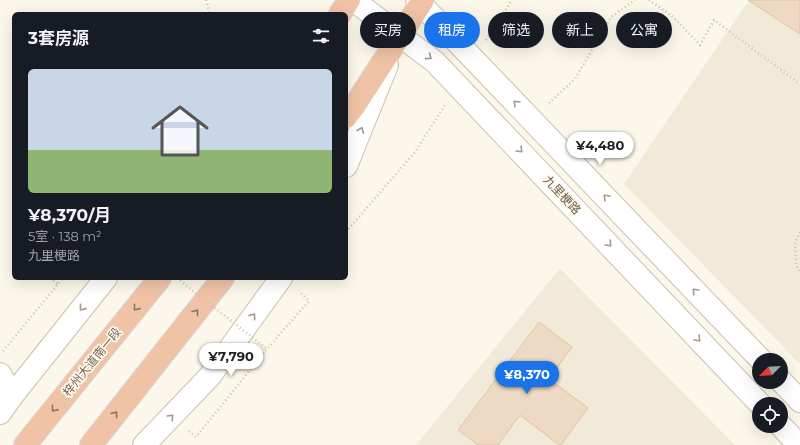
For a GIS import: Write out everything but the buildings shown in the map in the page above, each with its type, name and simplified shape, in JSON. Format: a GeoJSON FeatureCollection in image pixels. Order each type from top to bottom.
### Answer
{"type":"FeatureCollection","features":[{"type":"Feature","properties":{"kind":"highway"},"geometry":{"type":"LineString","coordinates":[[341,12],[349,0]]}},
{"type":"Feature","properties":{"kind":"highway"},"geometry":{"type":"LineString","coordinates":[[413,12],[420,1]]}},
{"type":"Feature","properties":{"kind":"highway"},"geometry":{"type":"LineString","coordinates":[[348,114],[391,48]]}},
{"type":"Feature","properties":{"kind":"highway","name":"梓州大道南一段"},"geometry":{"type":"LineString","coordinates":[[24,445],[158,280]]}},
{"type":"Feature","properties":{"kind":"highway"},"geometry":{"type":"LineString","coordinates":[[91,445],[221,280]]}},
{"type":"Feature","properties":{"kind":"street"},"geometry":{"type":"LineString","coordinates":[[338,12],[349,0]]}},
{"type":"Feature","properties":{"kind":"street","name":"九里梗路"},"geometry":{"type":"LineString","coordinates":[[353,0],[369,12]]}},
{"type":"Feature","properties":{"kind":"street"},"geometry":{"type":"LineString","coordinates":[[420,1],[754,353]]}},
{"type":"Feature","properties":{"kind":"street"},"geometry":{"type":"LineString","coordinates":[[348,161],[394,48]]}},
{"type":"Feature","properties":{"kind":"street","name":"九里梗路"},"geometry":{"type":"LineString","coordinates":[[416,48],[435,62],[753,397]]}},
{"type":"Feature","properties":{"kind":"street"},"geometry":{"type":"LineString","coordinates":[[6,405],[104,280]]}},
{"type":"Feature","properties":{"kind":"street"},"geometry":{"type":"LineString","coordinates":[[144,445],[210,376],[289,284]]}},
{"type":"Feature","properties":{"kind":"street"},"geometry":{"type":"LineString","coordinates":[[0,374],[6,405]]}},
{"type":"Feature","properties":{"kind":"street"},"geometry":{"type":"LineString","coordinates":[[788,388],[800,401]]}},
{"type":"Feature","properties":{"kind":"street"},"geometry":{"type":"LineString","coordinates":[[788,433],[799,445]]}},
{"type":"Feature","properties":{"kind":"path"},"geometry":{"type":"LineString","coordinates":[[206,0],[209,12]]}},
{"type":"Feature","properties":{"kind":"path"},"geometry":{"type":"LineString","coordinates":[[475,59],[512,0]]}},
{"type":"Feature","properties":{"kind":"path"},"geometry":{"type":"LineString","coordinates":[[549,103],[575,79],[611,17],[635,0]]}},
{"type":"Feature","properties":{"kind":"path"},"geometry":{"type":"LineString","coordinates":[[649,0],[672,16],[700,45],[714,20],[800,84]]}},
{"type":"Feature","properties":{"kind":"path"},"geometry":{"type":"LineString","coordinates":[[348,230],[415,152],[458,86]]}},
{"type":"Feature","properties":{"kind":"path"},"geometry":{"type":"LineString","coordinates":[[800,232],[795,243],[796,265],[800,272]]}},
{"type":"Feature","properties":{"kind":"path"},"geometry":{"type":"LineString","coordinates":[[53,280],[58,284]]}},
{"type":"Feature","properties":{"kind":"path"},"geometry":{"type":"LineString","coordinates":[[0,354],[61,280]]}},
{"type":"Feature","properties":{"kind":"path"},"geometry":{"type":"LineString","coordinates":[[180,280],[267,350]]}},
{"type":"Feature","properties":{"kind":"path"},"geometry":{"type":"LineString","coordinates":[[196,438],[267,350],[309,301],[289,284]]}},
{"type":"Feature","properties":{"kind":"shaded area"},"geometry":{"type":"Polygon","coordinates":[[[749,0],[800,0],[800,364],[624,184],[749,0]]]}},
{"type":"Feature","properties":{"kind":"shaded area"},"geometry":{"type":"Polygon","coordinates":[[[560,268],[735,445],[416,445],[560,268]]]}}]}
